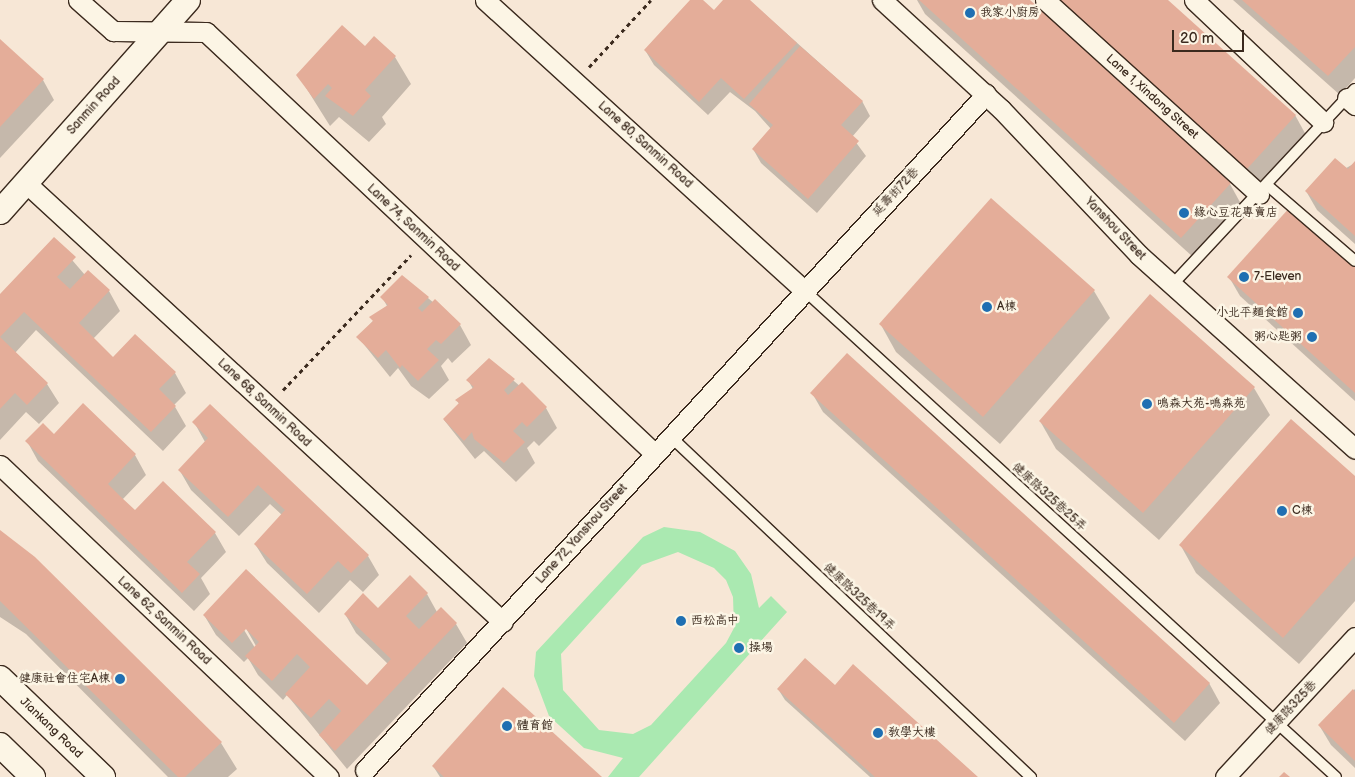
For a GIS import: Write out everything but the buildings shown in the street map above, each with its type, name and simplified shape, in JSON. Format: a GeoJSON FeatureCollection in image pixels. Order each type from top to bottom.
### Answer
{"type":"FeatureCollection","features":[{"type":"Feature","properties":{"kind":"street","name":"Lane 74, Sanmin Road"},"geometry":{"type":"LineString","coordinates":[[78,0],[113,31],[161,30],[206,32],[425,240],[654,453]]}},
{"type":"Feature","properties":{"kind":"street","name":"Sanmin Road"},"geometry":{"type":"LineString","coordinates":[[0,212],[188,0]]}},
{"type":"Feature","properties":{"kind":"street","name":"Lane 80, Sanmin Road"},"geometry":{"type":"LineString","coordinates":[[485,0],[804,290]]}},
{"type":"Feature","properties":{"kind":"street","name":"Yanshou Street"},"geometry":{"type":"LineString","coordinates":[[882,0],[986,94],[1172,285],[1355,449]]}},
{"type":"Feature","properties":{"kind":"street","name":"Lane 1, Xindong Street"},"geometry":{"type":"LineString","coordinates":[[1045,0],[1263,189]]}},
{"type":"Feature","properties":{"kind":"street"},"geometry":{"type":"LineString","coordinates":[[1194,0],[1323,122]]}},
{"type":"Feature","properties":{"kind":"street","name":"延壽街72巷"},"geometry":{"type":"LineString","coordinates":[[804,290],[986,94]]}},
{"type":"Feature","properties":{"kind":"street","name":"Lane 68, Sanmin Road"},"geometry":{"type":"LineString","coordinates":[[26,183],[502,622]]}},
{"type":"Feature","properties":{"kind":"street","name":"Lane 72, Yanshou Street"},"geometry":{"type":"LineString","coordinates":[[366,775],[654,453],[804,290]]}},
{"type":"Feature","properties":{"kind":"street","name":"Lane 62, Sanmin Road"},"geometry":{"type":"LineString","coordinates":[[0,465],[329,777]]}},
{"type":"Feature","properties":{"kind":"street","name":"健康路325巷"},"geometry":{"type":"LineString","coordinates":[[1225,777],[1355,637]]}},
{"type":"Feature","properties":{"kind":"street","name":"Jiankang Road"},"geometry":{"type":"LineString","coordinates":[[0,678],[103,777]]}},
{"type":"Feature","properties":{"kind":"street"},"geometry":{"type":"LineString","coordinates":[[0,745],[33,777]]}},
{"type":"Feature","properties":{"kind":"lane"},"geometry":{"type":"LineString","coordinates":[[1172,285],[1263,189],[1323,122],[1352,97]]}},
{"type":"Feature","properties":{"kind":"lane"},"geometry":{"type":"LineString","coordinates":[[1263,189],[1355,261]]}},
{"type":"Feature","properties":{"kind":"lane","name":"健康路325巷25弄"},"geometry":{"type":"LineString","coordinates":[[804,290],[1278,721],[1336,777]]}},
{"type":"Feature","properties":{"kind":"lane","name":"健康路325巷19弄"},"geometry":{"type":"LineString","coordinates":[[670,436],[1031,777]]}},
{"type":"Feature","properties":{"kind":"path"},"geometry":{"type":"LineString","coordinates":[[575,82],[652,0]]}},
{"type":"Feature","properties":{"kind":"path"},"geometry":{"type":"LineString","coordinates":[[268,407],[425,240]]}},
{"type":"Feature","properties":{"kind":"green space","name":"操場"},"geometry":{"type":"Polygon","coordinates":[[[664,527],[700,532],[735,551],[751,574],[759,608],[771,596],[787,612],[639,777],[608,777],[623,758],[584,748],[549,716],[534,676],[536,652],[643,537],[664,527]],[[678,552],[642,565],[561,654],[563,690],[599,730],[633,734],[651,725],[726,643],[734,628],[733,597],[726,580],[714,568],[678,552]]]}},
{"type":"Feature","properties":{"kind":"place","name":"我家小廚房"},"geometry":{"type":"Point","coordinates":[970,13]}},
{"type":"Feature","properties":{"kind":"place","name":"緣心豆花專賣店"},"geometry":{"type":"Point","coordinates":[1184,213]}},
{"type":"Feature","properties":{"kind":"place","name":"7-Eleven"},"geometry":{"type":"Point","coordinates":[1244,277]}},
{"type":"Feature","properties":{"kind":"place","name":"A棟"},"geometry":{"type":"Point","coordinates":[987,307]}},
{"type":"Feature","properties":{"kind":"place","name":"小北平麵食館"},"geometry":{"type":"Point","coordinates":[1298,313]}},
{"type":"Feature","properties":{"kind":"place","name":"粥心匙粥"},"geometry":{"type":"Point","coordinates":[1312,337]}},
{"type":"Feature","properties":{"kind":"place","name":"鳴森大苑-鳴森苑"},"geometry":{"type":"Point","coordinates":[1147,404]}},
{"type":"Feature","properties":{"kind":"place","name":"C棟"},"geometry":{"type":"Point","coordinates":[1282,511]}},
{"type":"Feature","properties":{"kind":"place","name":"西松高中"},"geometry":{"type":"Point","coordinates":[681,621]}},
{"type":"Feature","properties":{"kind":"place","name":"操場"},"geometry":{"type":"Point","coordinates":[739,648]}},
{"type":"Feature","properties":{"kind":"place","name":"健康社會住宅A棟"},"geometry":{"type":"Point","coordinates":[120,679]}},
{"type":"Feature","properties":{"kind":"place","name":"體育館"},"geometry":{"type":"Point","coordinates":[507,726]}},
{"type":"Feature","properties":{"kind":"place","name":"教學大樓"},"geometry":{"type":"Point","coordinates":[878,733]}}]}
